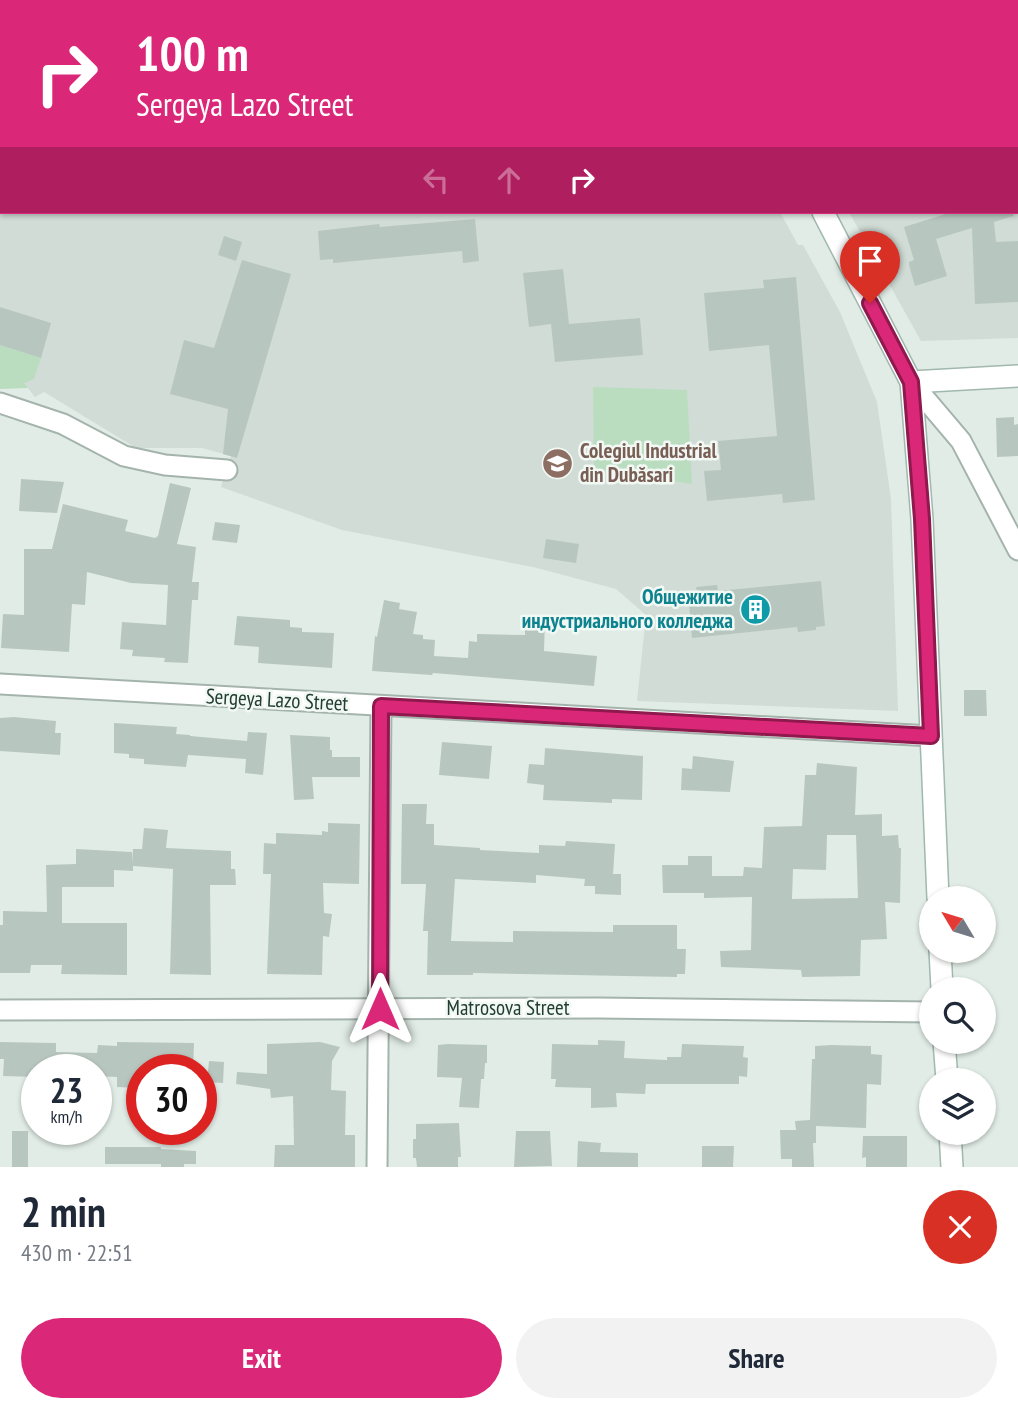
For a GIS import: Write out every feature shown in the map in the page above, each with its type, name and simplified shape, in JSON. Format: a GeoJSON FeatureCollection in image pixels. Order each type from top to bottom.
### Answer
{"type":"FeatureCollection","features":[{"type":"Feature","properties":{"kind":"street"},"geometry":{"type":"LineString","coordinates":[[824,214],[911,382],[961,441],[1016,543]]}},
{"type":"Feature","properties":{"kind":"street"},"geometry":{"type":"LineString","coordinates":[[911,382],[1018,376]]}},
{"type":"Feature","properties":{"kind":"street"},"geometry":{"type":"LineString","coordinates":[[911,382],[922,519],[937,886]]}},
{"type":"Feature","properties":{"kind":"street"},"geometry":{"type":"LineString","coordinates":[[0,403],[63,424],[124,456],[165,466],[227,470]]}},
{"type":"Feature","properties":{"kind":"street","name":"Sergeya Lazo Street"},"geometry":{"type":"LineString","coordinates":[[0,684],[931,736]]}},
{"type":"Feature","properties":{"kind":"street"},"geometry":{"type":"LineString","coordinates":[[377,1167],[381,706]]}},
{"type":"Feature","properties":{"kind":"street","name":"Matrosova Street"},"geometry":{"type":"LineString","coordinates":[[0,1010],[612,1008],[919,1012]]}},
{"type":"Feature","properties":{"kind":"street"},"geometry":{"type":"LineString","coordinates":[[951,1145],[952,1167]]}},
{"type":"Feature","properties":{"kind":"shaded area","name":"Colegiul Industrial din Dubăsari"},"geometry":{"type":"Polygon","coordinates":[[[0,214],[781,214],[798,245],[803,245],[840,312],[877,402],[891,499],[898,711],[637,701],[646,615],[616,589],[533,567],[342,530],[221,487],[231,456],[202,448],[136,448],[44,392],[35,397],[0,345],[0,214]]]}},
{"type":"Feature","properties":{"kind":"shaded area"},"geometry":{"type":"Polygon","coordinates":[[[850,214],[1018,214],[1018,338],[921,341],[850,214]]]}},
{"type":"Feature","properties":{"kind":"green space"},"geometry":{"type":"Polygon","coordinates":[[[0,345],[41,358],[34,379],[24,383],[28,388],[0,389],[0,345]]]}},
{"type":"Feature","properties":{"kind":"green space"},"geometry":{"type":"Polygon","coordinates":[[[593,387],[687,390],[692,484],[594,468],[593,387]]]}},
{"type":"Feature","properties":{"kind":"building"},"geometry":{"type":"Polygon","coordinates":[[[946,214],[1013,214],[994,222],[996,242],[1018,241],[1018,302],[975,304],[972,228],[936,239],[947,276],[915,286],[909,265],[909,262],[914,260],[904,227],[946,214]]]}},
{"type":"Feature","properties":{"kind":"building"},"geometry":{"type":"Polygon","coordinates":[[[475,219],[479,261],[463,263],[462,251],[333,263],[333,259],[320,260],[318,231],[379,224],[380,227],[475,219]]]}},
{"type":"Feature","properties":{"kind":"building"},"geometry":{"type":"Polygon","coordinates":[[[224,236],[242,242],[236,261],[218,255],[224,236]]]}},
{"type":"Feature","properties":{"kind":"building"},"geometry":{"type":"Polygon","coordinates":[[[242,260],[291,274],[237,458],[223,454],[228,409],[170,394],[184,340],[214,348],[242,260]]]}},
{"type":"Feature","properties":{"kind":"building"},"geometry":{"type":"Polygon","coordinates":[[[563,269],[569,324],[640,318],[643,355],[555,362],[551,324],[529,327],[523,273],[563,269]]]}},
{"type":"Feature","properties":{"kind":"building"},"geometry":{"type":"Polygon","coordinates":[[[796,277],[815,500],[783,503],[782,494],[707,501],[704,471],[721,470],[718,441],[777,436],[769,345],[709,351],[704,293],[764,288],[763,280],[796,277]]]}},
{"type":"Feature","properties":{"kind":"building"},"geometry":{"type":"Polygon","coordinates":[[[0,307],[51,323],[41,358],[0,345],[0,307]]]}},
{"type":"Feature","properties":{"kind":"building"},"geometry":{"type":"Polygon","coordinates":[[[1014,417],[1014,425],[1018,424],[1018,456],[997,457],[996,418],[1014,417]]]}},
{"type":"Feature","properties":{"kind":"building"},"geometry":{"type":"Polygon","coordinates":[[[21,479],[64,482],[57,513],[19,511],[21,479]]]}},
{"type":"Feature","properties":{"kind":"building"},"geometry":{"type":"Polygon","coordinates":[[[170,483],[191,488],[177,544],[196,547],[192,582],[199,582],[198,600],[192,600],[188,663],[164,662],[165,658],[132,656],[133,650],[120,649],[122,622],[166,625],[168,585],[131,583],[87,572],[85,605],[72,604],[69,652],[1,648],[3,614],[24,615],[24,549],[52,549],[63,504],[128,520],[125,531],[155,538],[158,536],[170,483]]]}},
{"type":"Feature","properties":{"kind":"building"},"geometry":{"type":"Polygon","coordinates":[[[215,522],[240,525],[237,543],[212,540],[215,522]]]}},
{"type":"Feature","properties":{"kind":"building"},"geometry":{"type":"Polygon","coordinates":[[[546,539],[579,544],[576,563],[543,558],[546,539]]]}},
{"type":"Feature","properties":{"kind":"building","name":"Общежитие индустриального колледжа"},"geometry":{"type":"Polygon","coordinates":[[[821,581],[825,626],[816,627],[816,630],[798,632],[797,627],[692,638],[688,592],[697,591],[696,587],[717,585],[718,591],[821,581]]]}},
{"type":"Feature","properties":{"kind":"building"},"geometry":{"type":"Polygon","coordinates":[[[384,600],[400,603],[399,609],[417,612],[413,634],[423,635],[423,639],[435,640],[434,656],[468,658],[469,641],[477,642],[477,634],[525,635],[525,618],[545,619],[544,651],[597,656],[594,686],[433,673],[372,671],[375,636],[377,637],[384,600]]]}},
{"type":"Feature","properties":{"kind":"building"},"geometry":{"type":"Polygon","coordinates":[[[237,616],[290,620],[290,627],[302,628],[302,632],[334,633],[332,668],[258,663],[259,647],[234,645],[237,616]]]}},
{"type":"Feature","properties":{"kind":"building"},"geometry":{"type":"Polygon","coordinates":[[[964,690],[986,690],[987,716],[964,716],[964,690]]]}},
{"type":"Feature","properties":{"kind":"building"},"geometry":{"type":"Polygon","coordinates":[[[0,718],[56,721],[55,733],[61,733],[60,755],[0,751],[0,718]]]}},
{"type":"Feature","properties":{"kind":"building"},"geometry":{"type":"Polygon","coordinates":[[[114,723],[177,727],[176,734],[247,741],[248,732],[267,733],[263,775],[245,773],[246,759],[188,755],[186,767],[144,764],[144,759],[114,753],[114,723]]]}},
{"type":"Feature","properties":{"kind":"building"},"geometry":{"type":"Polygon","coordinates":[[[290,735],[330,737],[332,757],[360,757],[360,777],[312,777],[314,799],[294,800],[290,735]]]}},
{"type":"Feature","properties":{"kind":"building"},"geometry":{"type":"Polygon","coordinates":[[[442,742],[492,746],[489,779],[439,775],[442,742]]]}},
{"type":"Feature","properties":{"kind":"building"},"geometry":{"type":"Polygon","coordinates":[[[545,748],[643,756],[642,800],[612,799],[612,803],[543,800],[544,785],[527,783],[529,764],[544,765],[545,748]]]}},
{"type":"Feature","properties":{"kind":"building"},"geometry":{"type":"Polygon","coordinates":[[[693,756],[734,761],[730,792],[681,790],[682,768],[692,769],[693,756]]]}},
{"type":"Feature","properties":{"kind":"building"},"geometry":{"type":"Polygon","coordinates":[[[817,763],[857,767],[855,815],[882,814],[882,836],[898,835],[901,848],[900,903],[885,902],[887,939],[861,940],[860,976],[802,977],[801,970],[721,967],[720,951],[751,950],[752,897],[704,898],[704,893],[663,893],[662,865],[688,865],[688,856],[712,856],[712,876],[743,876],[744,867],[762,868],[764,827],[802,826],[805,775],[816,775],[817,763]],[[827,835],[826,870],[793,869],[792,899],[858,898],[856,835],[827,835]]]}},
{"type":"Feature","properties":{"kind":"building"},"geometry":{"type":"Polygon","coordinates":[[[402,804],[427,804],[426,824],[434,824],[434,845],[539,853],[539,845],[565,846],[566,841],[615,844],[613,874],[621,874],[621,895],[595,894],[595,886],[584,886],[585,879],[536,875],[536,883],[455,879],[451,941],[513,942],[513,931],[613,932],[613,925],[677,925],[677,949],[686,949],[685,974],[677,974],[677,977],[473,973],[427,975],[428,931],[423,931],[426,884],[401,884],[402,804]]]}},
{"type":"Feature","properties":{"kind":"building"},"geometry":{"type":"Polygon","coordinates":[[[328,823],[360,824],[359,884],[323,883],[324,913],[332,914],[329,937],[323,936],[322,975],[267,974],[271,874],[263,874],[264,843],[276,844],[276,833],[322,835],[322,831],[328,832],[328,823]]]}},
{"type":"Feature","properties":{"kind":"building"},"geometry":{"type":"Polygon","coordinates":[[[144,828],[168,830],[166,848],[231,851],[231,869],[235,869],[236,885],[210,885],[211,975],[170,974],[173,869],[133,866],[133,871],[114,870],[114,887],[62,887],[62,923],[127,923],[127,975],[61,974],[62,965],[31,965],[30,973],[0,973],[0,925],[3,925],[3,911],[47,912],[46,865],[76,864],[76,849],[132,852],[132,864],[133,849],[142,849],[144,828]]]}},
{"type":"Feature","properties":{"kind":"building"},"geometry":{"type":"Polygon","coordinates":[[[598,1040],[625,1041],[624,1058],[667,1060],[667,1057],[681,1057],[682,1044],[744,1046],[743,1057],[748,1058],[747,1077],[739,1076],[739,1084],[646,1084],[645,1094],[616,1093],[617,1107],[591,1108],[591,1088],[555,1087],[556,1079],[551,1079],[552,1044],[598,1045],[598,1040]]]}},
{"type":"Feature","properties":{"kind":"building"},"geometry":{"type":"Polygon","coordinates":[[[0,1042],[56,1043],[56,1052],[97,1053],[98,1045],[117,1046],[117,1042],[194,1043],[194,1054],[126,1054],[126,1087],[117,1087],[117,1077],[112,1077],[112,1054],[21,1054],[21,1077],[3,1076],[4,1059],[0,1059],[0,1042]]]}},
{"type":"Feature","properties":{"kind":"building"},"geometry":{"type":"Polygon","coordinates":[[[320,1042],[340,1047],[332,1061],[331,1090],[346,1091],[345,1135],[355,1135],[355,1167],[274,1167],[275,1145],[294,1145],[293,1096],[271,1098],[270,1089],[236,1084],[237,1072],[267,1074],[267,1044],[320,1042]]]}},
{"type":"Feature","properties":{"kind":"building"},"geometry":{"type":"Polygon","coordinates":[[[438,1045],[487,1045],[487,1063],[484,1079],[481,1079],[479,1108],[459,1107],[462,1078],[437,1077],[438,1045]]]}},
{"type":"Feature","properties":{"kind":"building"},"geometry":{"type":"Polygon","coordinates":[[[815,1046],[871,1046],[871,1054],[882,1055],[881,1085],[867,1084],[866,1128],[816,1126],[816,1143],[813,1143],[814,1167],[792,1167],[792,1159],[781,1159],[780,1130],[796,1130],[795,1121],[810,1120],[812,1059],[815,1059],[815,1046]]]}},
{"type":"Feature","properties":{"kind":"building"},"geometry":{"type":"Polygon","coordinates":[[[217,1062],[224,1062],[223,1083],[217,1083],[217,1062]]]}},
{"type":"Feature","properties":{"kind":"building"},"geometry":{"type":"Polygon","coordinates":[[[459,1123],[461,1157],[458,1157],[458,1167],[417,1167],[416,1158],[413,1158],[416,1124],[459,1123]]]}},
{"type":"Feature","properties":{"kind":"building"},"geometry":{"type":"Polygon","coordinates":[[[12,1131],[21,1131],[21,1145],[28,1145],[28,1167],[12,1167],[12,1131]]]}},
{"type":"Feature","properties":{"kind":"building"},"geometry":{"type":"Polygon","coordinates":[[[516,1131],[550,1131],[552,1166],[514,1167],[516,1131]]]}},
{"type":"Feature","properties":{"kind":"building"},"geometry":{"type":"Polygon","coordinates":[[[863,1136],[907,1136],[907,1167],[866,1167],[866,1157],[862,1158],[863,1136]]]}},
{"type":"Feature","properties":{"kind":"building"},"geometry":{"type":"Polygon","coordinates":[[[578,1141],[601,1143],[600,1152],[638,1153],[638,1167],[577,1167],[578,1141]]]}},
{"type":"Feature","properties":{"kind":"building"},"geometry":{"type":"Polygon","coordinates":[[[702,1146],[734,1146],[733,1167],[702,1167],[702,1146]]]}},
{"type":"Feature","properties":{"kind":"building"},"geometry":{"type":"Polygon","coordinates":[[[105,1147],[161,1147],[196,1151],[196,1164],[161,1167],[161,1164],[105,1164],[105,1147]]]}},
{"type":"Feature","properties":{"kind":"place","name":"Colegiul Industrial din Dubăsari"},"geometry":{"type":"Point","coordinates":[557,463]}},
{"type":"Feature","properties":{"kind":"place","name":"Общежитие индустриального колледжа"},"geometry":{"type":"Point","coordinates":[756,609]}},
{"type":"Feature","properties":{"kind":"route"},"geometry":{"type":"LineString","coordinates":[[380,1009],[381,706],[931,736],[922,519],[911,382],[870,303]]}}]}
